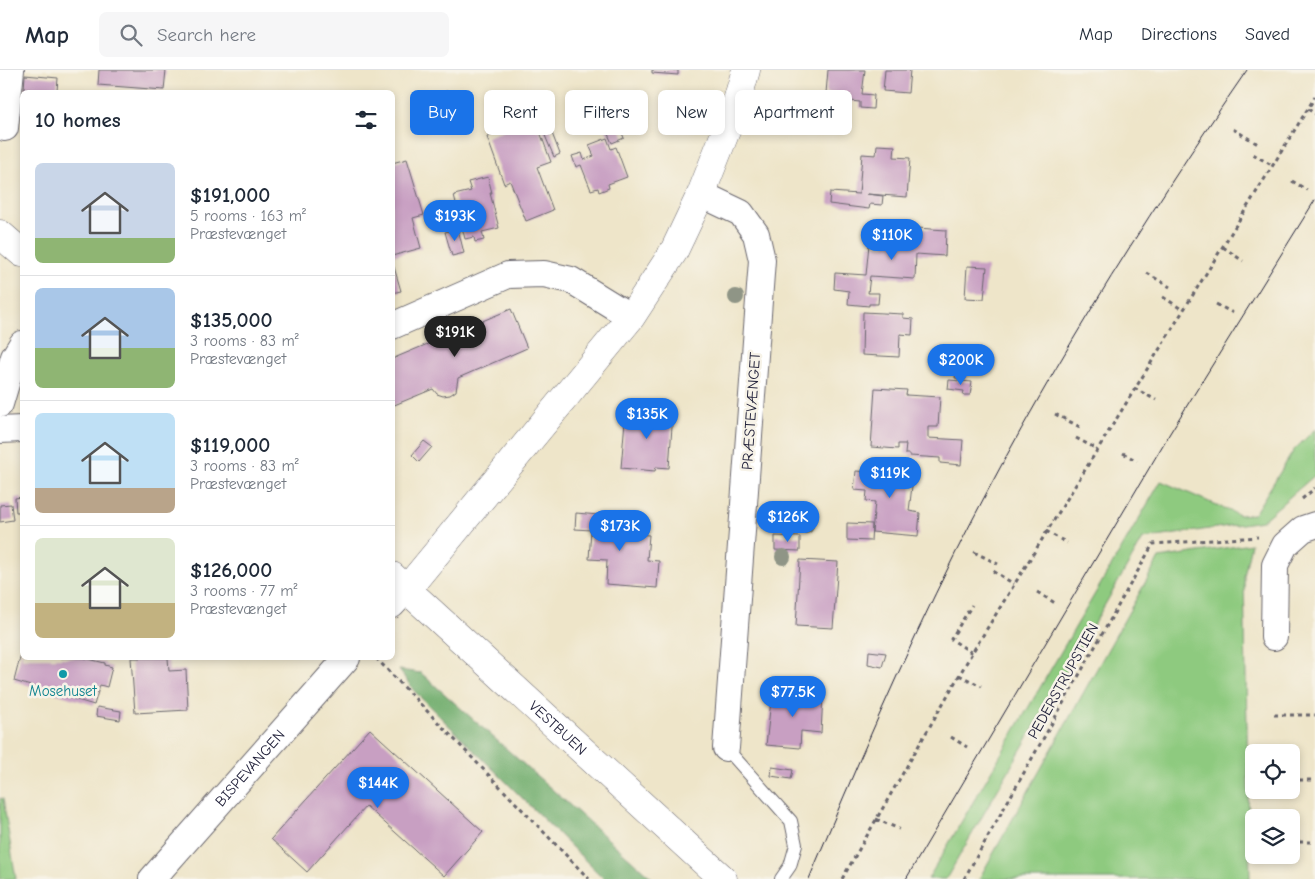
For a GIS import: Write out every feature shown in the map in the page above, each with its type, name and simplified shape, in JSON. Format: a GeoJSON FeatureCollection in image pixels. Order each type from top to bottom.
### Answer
{"type":"FeatureCollection","features":[{"type":"Feature","properties":{"kind":"street"},"geometry":{"type":"LineString","coordinates":[[5,128],[10,70]]}},
{"type":"Feature","properties":{"kind":"street"},"geometry":{"type":"LineString","coordinates":[[397,590],[631,317],[674,251],[701,194],[735,108],[746,70]]}},
{"type":"Feature","properties":{"kind":"street","name":"PRÆSTEVÆNGET"},"geometry":{"type":"LineString","coordinates":[[701,194],[741,213],[756,234],[762,260],[726,748]]}},
{"type":"Feature","properties":{"kind":"street"},"geometry":{"type":"LineString","coordinates":[[0,234],[20,251]]}},
{"type":"Feature","properties":{"kind":"street"},"geometry":{"type":"LineString","coordinates":[[395,325],[508,275],[544,274],[571,280],[631,317]]}},
{"type":"Feature","properties":{"kind":"street"},"geometry":{"type":"LineString","coordinates":[[0,404],[14,357],[20,347]]}},
{"type":"Feature","properties":{"kind":"street"},"geometry":{"type":"LineString","coordinates":[[0,430],[20,429]]}},
{"type":"Feature","properties":{"kind":"street"},"geometry":{"type":"LineString","coordinates":[[1274,637],[1275,565],[1285,545],[1303,529],[1315,525]]}},
{"type":"Feature","properties":{"kind":"street","name":"VESTBUEN"},"geometry":{"type":"LineString","coordinates":[[397,590],[720,877]]}},
{"type":"Feature","properties":{"kind":"street","name":"BISPEVANGEN"},"geometry":{"type":"LineString","coordinates":[[152,879],[344,660]]}},
{"type":"Feature","properties":{"kind":"lane"},"geometry":{"type":"LineString","coordinates":[[726,748],[791,821],[796,844],[790,866],[782,879]]}},
{"type":"Feature","properties":{"kind":"path"},"geometry":{"type":"LineString","coordinates":[[842,879],[972,653],[1315,97]]}},
{"type":"Feature","properties":{"kind":"path"},"geometry":{"type":"LineString","coordinates":[[1308,109],[1315,114]]}},
{"type":"Feature","properties":{"kind":"path"},"geometry":{"type":"LineString","coordinates":[[1234,129],[1258,144]]}},
{"type":"Feature","properties":{"kind":"path"},"geometry":{"type":"LineString","coordinates":[[1253,154],[1273,166]]}},
{"type":"Feature","properties":{"kind":"path"},"geometry":{"type":"LineString","coordinates":[[1292,181],[1307,190]]}},
{"type":"Feature","properties":{"kind":"path"},"geometry":{"type":"LineString","coordinates":[[1223,247],[1243,261]]}},
{"type":"Feature","properties":{"kind":"path"},"geometry":{"type":"LineString","coordinates":[[1147,273],[1170,287]]}},
{"type":"Feature","properties":{"kind":"path"},"geometry":{"type":"LineString","coordinates":[[1163,298],[1182,310]]}},
{"type":"Feature","properties":{"kind":"path"},"geometry":{"type":"LineString","coordinates":[[1216,304],[1233,313]]}},
{"type":"Feature","properties":{"kind":"path"},"geometry":{"type":"LineString","coordinates":[[1134,388],[1156,400]]}},
{"type":"Feature","properties":{"kind":"path"},"geometry":{"type":"LineString","coordinates":[[1055,414],[1082,428]]}},
{"type":"Feature","properties":{"kind":"path"},"geometry":{"type":"LineString","coordinates":[[1076,438],[1097,449]]}},
{"type":"Feature","properties":{"kind":"path"},"geometry":{"type":"LineString","coordinates":[[1124,453],[1137,461]]}},
{"type":"Feature","properties":{"kind":"path"},"geometry":{"type":"LineString","coordinates":[[1046,531],[1067,543]]}},
{"type":"Feature","properties":{"kind":"path","name":"PEDERSTRUPSTIEN"},"geometry":{"type":"LineString","coordinates":[[964,879],[1153,544],[1210,540]]}},
{"type":"Feature","properties":{"kind":"path"},"geometry":{"type":"LineString","coordinates":[[974,552],[998,564]]}},
{"type":"Feature","properties":{"kind":"path"},"geometry":{"type":"LineString","coordinates":[[993,571],[1014,584]]}},
{"type":"Feature","properties":{"kind":"path"},"geometry":{"type":"LineString","coordinates":[[1037,592],[1055,603]]}},
{"type":"Feature","properties":{"kind":"path"},"geometry":{"type":"LineString","coordinates":[[972,605],[951,639],[972,653]]}},
{"type":"Feature","properties":{"kind":"path"},"geometry":{"type":"LineString","coordinates":[[378,660],[588,879]]}},
{"type":"Feature","properties":{"kind":"path"},"geometry":{"type":"LineString","coordinates":[[959,675],[981,686]]}},
{"type":"Feature","properties":{"kind":"path"},"geometry":{"type":"LineString","coordinates":[[1274,715],[1315,715]]}},
{"type":"Feature","properties":{"kind":"path"},"geometry":{"type":"LineString","coordinates":[[951,737],[967,747]]}},
{"type":"Feature","properties":{"kind":"path"},"geometry":{"type":"LineString","coordinates":[[1300,780],[1315,780]]}},
{"type":"Feature","properties":{"kind":"path"},"geometry":{"type":"LineString","coordinates":[[876,819],[899,829]]}},
{"type":"Feature","properties":{"kind":"path"},"geometry":{"type":"LineString","coordinates":[[1300,842],[1315,842]]}},
{"type":"Feature","properties":{"kind":"green space"},"geometry":{"type":"Polygon","coordinates":[[[1315,429],[1315,475],[1262,521],[1143,539],[946,879],[928,879],[1161,481],[1239,515],[1254,514],[1294,450],[1315,429]]]}},
{"type":"Feature","properties":{"kind":"green space"},"geometry":{"type":"Polygon","coordinates":[[[1251,544],[1244,576],[1247,744],[1245,744],[1245,799],[1248,799],[1249,809],[1245,809],[1245,864],[1250,864],[1250,879],[979,879],[1159,558],[1251,544]]]}},
{"type":"Feature","properties":{"kind":"green space"},"geometry":{"type":"Polygon","coordinates":[[[399,670],[421,673],[653,879],[604,879],[415,692],[399,670]]]}},
{"type":"Feature","properties":{"kind":"green space"},"geometry":{"type":"Polygon","coordinates":[[[0,798],[3,799],[16,879],[0,879],[0,798]]]}},
{"type":"Feature","properties":{"kind":"building"},"geometry":{"type":"Polygon","coordinates":[[[99,70],[166,70],[164,90],[98,85],[99,70]]]}},
{"type":"Feature","properties":{"kind":"building"},"geometry":{"type":"Polygon","coordinates":[[[652,70],[678,70],[678,75],[652,73],[652,70]]]}},
{"type":"Feature","properties":{"kind":"building"},"geometry":{"type":"Polygon","coordinates":[[[828,70],[865,70],[862,94],[874,95],[873,109],[860,108],[860,102],[852,101],[852,90],[826,90],[828,70]]]}},
{"type":"Feature","properties":{"kind":"building"},"geometry":{"type":"Polygon","coordinates":[[[885,70],[910,70],[908,93],[883,91],[885,70]]]}},
{"type":"Feature","properties":{"kind":"building"},"geometry":{"type":"Polygon","coordinates":[[[25,75],[58,78],[57,90],[24,89],[25,75]]]}},
{"type":"Feature","properties":{"kind":"building"},"geometry":{"type":"Polygon","coordinates":[[[492,135],[541,135],[551,162],[537,167],[553,210],[526,221],[510,181],[504,184],[487,137],[492,135]]]}},
{"type":"Feature","properties":{"kind":"building"},"geometry":{"type":"Polygon","coordinates":[[[545,135],[553,135],[560,154],[554,157],[545,135]]]}},
{"type":"Feature","properties":{"kind":"building"},"geometry":{"type":"Polygon","coordinates":[[[608,135],[623,135],[624,138],[612,143],[608,135]]]}},
{"type":"Feature","properties":{"kind":"building"},"geometry":{"type":"Polygon","coordinates":[[[607,138],[611,149],[616,147],[627,177],[608,184],[609,188],[599,192],[598,188],[591,190],[581,165],[576,167],[572,156],[582,153],[584,160],[594,156],[589,145],[607,138]]]}},
{"type":"Feature","properties":{"kind":"building"},"geometry":{"type":"Polygon","coordinates":[[[877,145],[895,146],[894,157],[910,158],[907,197],[867,194],[883,196],[882,205],[870,204],[869,209],[829,204],[830,192],[859,194],[862,154],[876,155],[877,145]]]}},
{"type":"Feature","properties":{"kind":"building"},"geometry":{"type":"Polygon","coordinates":[[[407,159],[424,215],[413,218],[421,248],[395,255],[395,162],[407,159]]]}},
{"type":"Feature","properties":{"kind":"building"},"geometry":{"type":"Polygon","coordinates":[[[488,177],[499,228],[482,232],[484,240],[475,242],[474,237],[465,239],[454,195],[471,191],[468,182],[488,177]]]}},
{"type":"Feature","properties":{"kind":"building"},"geometry":{"type":"Polygon","coordinates":[[[887,226],[946,230],[945,256],[916,254],[915,279],[870,276],[868,293],[879,293],[878,304],[869,304],[869,306],[848,304],[849,291],[834,289],[835,273],[866,275],[869,244],[885,246],[887,226]]]}},
{"type":"Feature","properties":{"kind":"building"},"geometry":{"type":"Polygon","coordinates":[[[458,229],[464,253],[452,256],[445,232],[458,229]]]}},
{"type":"Feature","properties":{"kind":"building"},"geometry":{"type":"Polygon","coordinates":[[[967,266],[987,267],[984,299],[965,298],[967,266]]]}},
{"type":"Feature","properties":{"kind":"building"},"geometry":{"type":"Polygon","coordinates":[[[395,270],[401,291],[395,292],[395,270]]]}},
{"type":"Feature","properties":{"kind":"building"},"geometry":{"type":"Polygon","coordinates":[[[511,309],[527,348],[458,378],[456,391],[450,395],[443,396],[437,394],[433,389],[395,405],[395,358],[511,309]]]}},
{"type":"Feature","properties":{"kind":"building"},"geometry":{"type":"Polygon","coordinates":[[[863,312],[903,314],[903,318],[913,319],[912,335],[900,334],[899,357],[862,355],[863,312]]]}},
{"type":"Feature","properties":{"kind":"building"},"geometry":{"type":"Polygon","coordinates":[[[960,349],[971,350],[965,379],[955,378],[960,349]]]}},
{"type":"Feature","properties":{"kind":"building"},"geometry":{"type":"Polygon","coordinates":[[[949,380],[972,382],[970,395],[963,395],[964,391],[948,389],[949,380]]]}},
{"type":"Feature","properties":{"kind":"building"},"geometry":{"type":"Polygon","coordinates":[[[875,388],[907,390],[906,395],[940,397],[938,427],[928,427],[928,438],[963,440],[961,465],[940,463],[940,458],[910,456],[910,454],[905,454],[906,444],[898,444],[898,449],[871,447],[875,388]]]}},
{"type":"Feature","properties":{"kind":"building"},"geometry":{"type":"Polygon","coordinates":[[[626,409],[673,413],[669,468],[656,467],[655,471],[621,468],[626,409]]]}},
{"type":"Feature","properties":{"kind":"building"},"geometry":{"type":"Polygon","coordinates":[[[424,441],[432,447],[419,462],[412,455],[424,441]]]}},
{"type":"Feature","properties":{"kind":"building"},"geometry":{"type":"Polygon","coordinates":[[[881,463],[911,465],[909,485],[912,486],[909,511],[920,513],[918,536],[872,532],[875,502],[866,501],[867,491],[854,490],[856,471],[880,473],[881,463]]]}},
{"type":"Feature","properties":{"kind":"building"},"geometry":{"type":"Polygon","coordinates":[[[20,497],[20,512],[16,512],[15,498],[20,497]]]}},
{"type":"Feature","properties":{"kind":"building"},"geometry":{"type":"Polygon","coordinates":[[[11,504],[13,520],[0,522],[0,505],[11,504]]]}},
{"type":"Feature","properties":{"kind":"building"},"geometry":{"type":"Polygon","coordinates":[[[576,513],[621,517],[620,533],[649,535],[647,560],[659,561],[657,588],[606,584],[607,560],[589,559],[591,530],[575,529],[576,513]]]}},
{"type":"Feature","properties":{"kind":"building"},"geometry":{"type":"Polygon","coordinates":[[[847,523],[872,524],[871,541],[847,540],[847,523]]]}},
{"type":"Feature","properties":{"kind":"building"},"geometry":{"type":"Polygon","coordinates":[[[775,536],[800,537],[800,551],[775,550],[775,536]]]}},
{"type":"Feature","properties":{"kind":"building"},"geometry":{"type":"Polygon","coordinates":[[[800,560],[838,562],[833,628],[796,626],[800,560]]]}},
{"type":"Feature","properties":{"kind":"building"},"geometry":{"type":"Polygon","coordinates":[[[869,651],[886,653],[882,667],[868,664],[869,651]]]}},
{"type":"Feature","properties":{"kind":"building","name":"Mosehuset"},"geometry":{"type":"Polygon","coordinates":[[[20,658],[20,660],[92,660],[112,667],[107,687],[100,685],[94,705],[14,681],[20,658]]]}},
{"type":"Feature","properties":{"kind":"building"},"geometry":{"type":"Polygon","coordinates":[[[131,660],[168,660],[169,671],[186,670],[188,710],[135,713],[131,660]]]}},
{"type":"Feature","properties":{"kind":"building"},"geometry":{"type":"Polygon","coordinates":[[[772,692],[823,694],[821,733],[801,731],[800,748],[766,745],[772,692]]]}},
{"type":"Feature","properties":{"kind":"building"},"geometry":{"type":"Polygon","coordinates":[[[97,707],[121,711],[120,720],[96,716],[97,707]]]}},
{"type":"Feature","properties":{"kind":"building"},"geometry":{"type":"Polygon","coordinates":[[[370,729],[483,832],[444,876],[366,806],[307,872],[271,839],[370,729]]]}},
{"type":"Feature","properties":{"kind":"building"},"geometry":{"type":"Polygon","coordinates":[[[772,767],[793,770],[791,779],[771,776],[772,767]]]}},
{"type":"Feature","properties":{"kind":"tram line"},"geometry":{"type":"LineString","coordinates":[[809,879],[861,756],[935,594],[1021,429],[1130,247],[1247,70]]}},
{"type":"Feature","properties":{"kind":"tram line"},"geometry":{"type":"LineString","coordinates":[[906,879],[1170,433],[1315,200]]}},
{"type":"Feature","properties":{"kind":"place","name":"Mosehuset"},"geometry":{"type":"Point","coordinates":[63,674]}}]}
